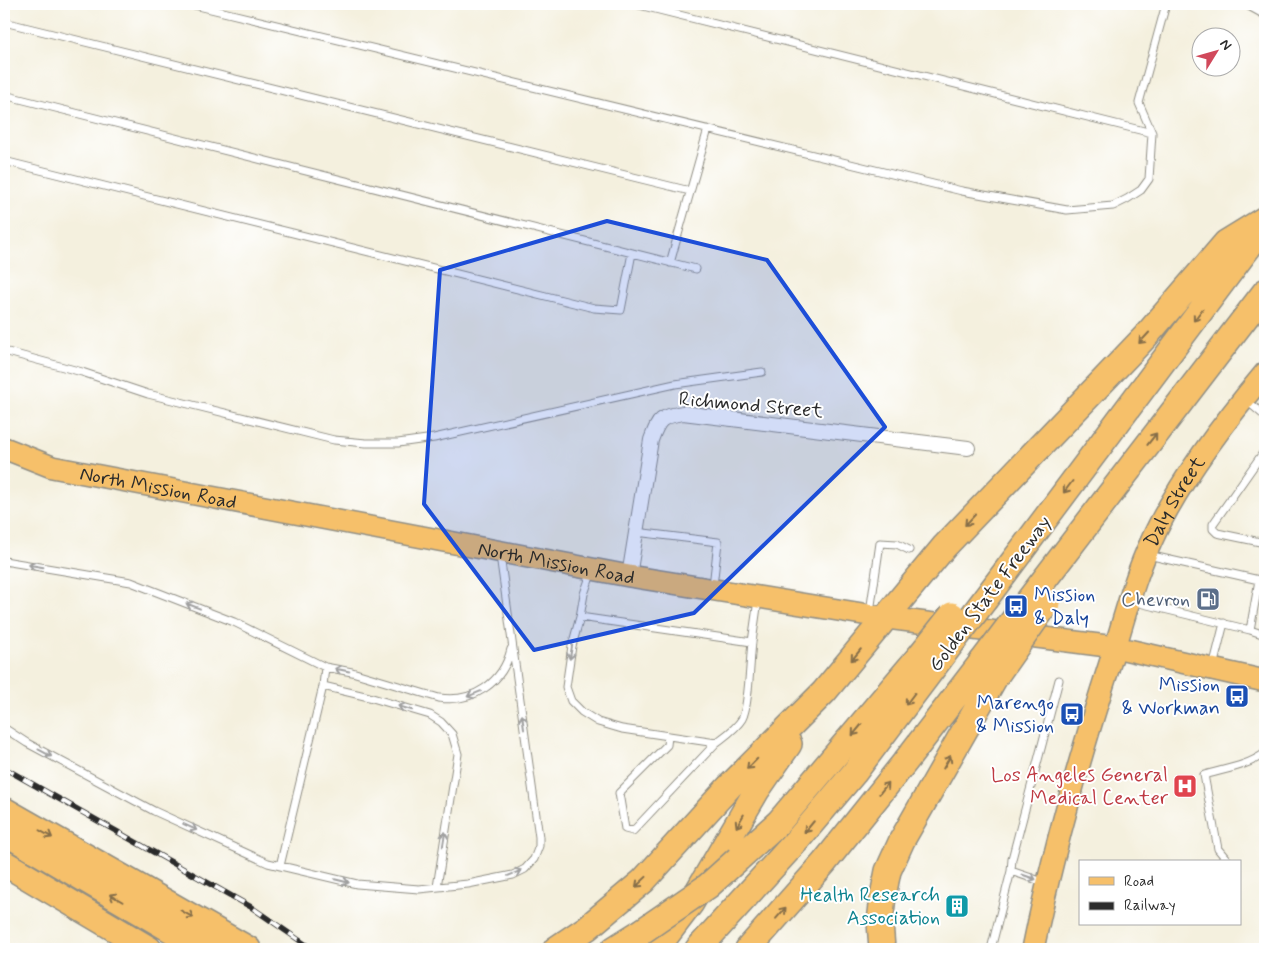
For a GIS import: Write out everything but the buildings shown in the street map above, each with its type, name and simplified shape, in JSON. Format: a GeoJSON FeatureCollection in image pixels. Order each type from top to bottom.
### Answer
{"type":"FeatureCollection","features":[{"type":"Feature","properties":{"kind":"highway"},"geometry":{"type":"LineString","coordinates":[[614,949],[648,941],[691,903],[757,790],[878,616],[1145,337],[1219,268],[1226,243],[1265,219]]}},
{"type":"Feature","properties":{"kind":"highway","name":"Golden State Freeway"},"geometry":{"type":"LineString","coordinates":[[698,949],[799,838],[854,773],[931,657],[976,598],[1016,558],[1219,268],[1265,225]]}},
{"type":"Feature","properties":{"kind":"highway"},"geometry":{"type":"LineString","coordinates":[[882,949],[880,922],[888,871],[988,670],[1123,478],[1265,292]]}},
{"type":"Feature","properties":{"kind":"highway"},"geometry":{"type":"LineString","coordinates":[[648,941],[779,822],[931,657]]}},
{"type":"Feature","properties":{"kind":"highway","name":"Golden State Freeway"},"geometry":{"type":"LineString","coordinates":[[748,949],[824,863],[905,762],[988,670]]}},
{"type":"Feature","properties":{"kind":"highway"},"geometry":{"type":"LineString","coordinates":[[556,949],[587,928],[643,881],[729,788],[824,692]]}},
{"type":"Feature","properties":{"kind":"highway"},"geometry":{"type":"LineString","coordinates":[[4,810],[248,949]]}},
{"type":"Feature","properties":{"kind":"highway"},"geometry":{"type":"LineString","coordinates":[[4,832],[204,949]]}},
{"type":"Feature","properties":{"kind":"highway"},"geometry":{"type":"LineString","coordinates":[[4,863],[149,949]]}},
{"type":"Feature","properties":{"kind":"main road","name":"Daly Street"},"geometry":{"type":"LineString","coordinates":[[1033,949],[1047,883],[1085,741],[1128,600],[1146,554],[1178,492],[1230,415],[1265,373]]}},
{"type":"Feature","properties":{"kind":"main road","name":"North Mission Road"},"geometry":{"type":"LineString","coordinates":[[4,448],[52,467],[629,576],[878,616],[1115,647],[1212,670],[1265,680]]}},
{"type":"Feature","properties":{"kind":"street","name":"Richmond Street"},"geometry":{"type":"LineString","coordinates":[[629,576],[651,440],[657,423],[667,416],[683,413],[968,448]]}},
{"type":"Feature","properties":{"kind":"lane"},"geometry":{"type":"LineString","coordinates":[[190,4],[962,191],[1067,210],[1113,206],[1141,190],[1149,179],[1152,133],[1139,103],[1166,4]]}},
{"type":"Feature","properties":{"kind":"lane"},"geometry":{"type":"LineString","coordinates":[[635,4],[1152,133]]}},
{"type":"Feature","properties":{"kind":"lane"},"geometry":{"type":"LineString","coordinates":[[1245,4],[1265,16]]}},
{"type":"Feature","properties":{"kind":"lane"},"geometry":{"type":"LineString","coordinates":[[4,22],[690,191]]}},
{"type":"Feature","properties":{"kind":"lane"},"geometry":{"type":"LineString","coordinates":[[4,95],[696,270]]}},
{"type":"Feature","properties":{"kind":"lane"},"geometry":{"type":"LineString","coordinates":[[670,263],[708,129]]}},
{"type":"Feature","properties":{"kind":"lane"},"geometry":{"type":"LineString","coordinates":[[4,161],[594,308],[621,310],[632,253]]}},
{"type":"Feature","properties":{"kind":"lane"},"geometry":{"type":"LineString","coordinates":[[4,351],[82,372],[148,394],[334,440],[366,443],[398,443],[434,438],[675,384],[762,372]]}},
{"type":"Feature","properties":{"kind":"lane"},"geometry":{"type":"LineString","coordinates":[[1244,399],[1265,416]]}},
{"type":"Feature","properties":{"kind":"lane"},"geometry":{"type":"LineString","coordinates":[[1265,450],[1212,524],[1213,529],[1217,533],[1265,544]]}},
{"type":"Feature","properties":{"kind":"lane"},"geometry":{"type":"LineString","coordinates":[[636,532],[718,542],[712,589]]}},
{"type":"Feature","properties":{"kind":"lane"},"geometry":{"type":"LineString","coordinates":[[878,616],[880,543],[898,544],[909,550]]}},
{"type":"Feature","properties":{"kind":"lane"},"geometry":{"type":"LineString","coordinates":[[4,728],[27,743],[154,811],[268,863],[357,884],[419,889],[468,884],[512,875],[528,866],[537,851],[539,837],[500,552]]}},
{"type":"Feature","properties":{"kind":"lane"},"geometry":{"type":"LineString","coordinates":[[1146,554],[1259,580],[1250,630]]}},
{"type":"Feature","properties":{"kind":"lane"},"geometry":{"type":"LineString","coordinates":[[4,561],[130,582],[234,622],[326,666],[439,698],[453,699],[475,694],[493,682],[506,665],[512,644]]}},
{"type":"Feature","properties":{"kind":"lane"},"geometry":{"type":"LineString","coordinates":[[593,569],[584,594],[572,646],[566,687],[571,700],[582,712],[598,722],[622,729],[716,743]]}},
{"type":"Feature","properties":{"kind":"lane"},"geometry":{"type":"LineString","coordinates":[[668,736],[667,745],[619,793],[625,829],[633,831],[716,743],[736,727],[743,718],[746,706],[758,596]]}},
{"type":"Feature","properties":{"kind":"lane"},"geometry":{"type":"LineString","coordinates":[[1128,600],[1265,635]]}},
{"type":"Feature","properties":{"kind":"lane"},"geometry":{"type":"LineString","coordinates":[[580,617],[752,642]]}},
{"type":"Feature","properties":{"kind":"lane"},"geometry":{"type":"LineString","coordinates":[[1212,670],[1224,623]]}},
{"type":"Feature","properties":{"kind":"lane"},"geometry":{"type":"LineString","coordinates":[[280,866],[323,686],[326,666]]}},
{"type":"Feature","properties":{"kind":"lane"},"geometry":{"type":"LineString","coordinates":[[991,949],[1011,871],[1012,859],[1059,680]]}},
{"type":"Feature","properties":{"kind":"lane"},"geometry":{"type":"LineString","coordinates":[[323,686],[430,715],[441,722],[452,734],[458,754],[437,887]]}},
{"type":"Feature","properties":{"kind":"lane"},"geometry":{"type":"LineString","coordinates":[[1227,860],[1218,849],[1204,775],[1243,765],[1256,760],[1265,752]]}},
{"type":"Feature","properties":{"kind":"lane"},"geometry":{"type":"LineString","coordinates":[[1011,871],[1047,883]]}},
{"type":"Feature","properties":{"kind":"highlighted area"},"geometry":{"type":"Polygon","coordinates":[[[607,221],[767,260],[885,427],[694,613],[534,650],[424,504],[440,270],[607,221]]]}},
{"type":"Feature","properties":{"kind":"railway"},"geometry":{"type":"LineString","coordinates":[[4,768],[251,907],[312,949]]}},
{"type":"Feature","properties":{"kind":"place","name":"Chevron"},"geometry":{"type":"Point","coordinates":[1208,599]}},
{"type":"Feature","properties":{"kind":"place","name":"Mission & Daly"},"geometry":{"type":"Point","coordinates":[1016,606]}},
{"type":"Feature","properties":{"kind":"place","name":"Mission & Workman"},"geometry":{"type":"Point","coordinates":[1237,696]}},
{"type":"Feature","properties":{"kind":"place","name":"Marengo & Mission"},"geometry":{"type":"Point","coordinates":[1072,714]}},
{"type":"Feature","properties":{"kind":"place","name":"Los Angeles General Medical Center"},"geometry":{"type":"Point","coordinates":[1185,786]}},
{"type":"Feature","properties":{"kind":"place","name":"Health Research Association"},"geometry":{"type":"Point","coordinates":[957,906]}}]}
